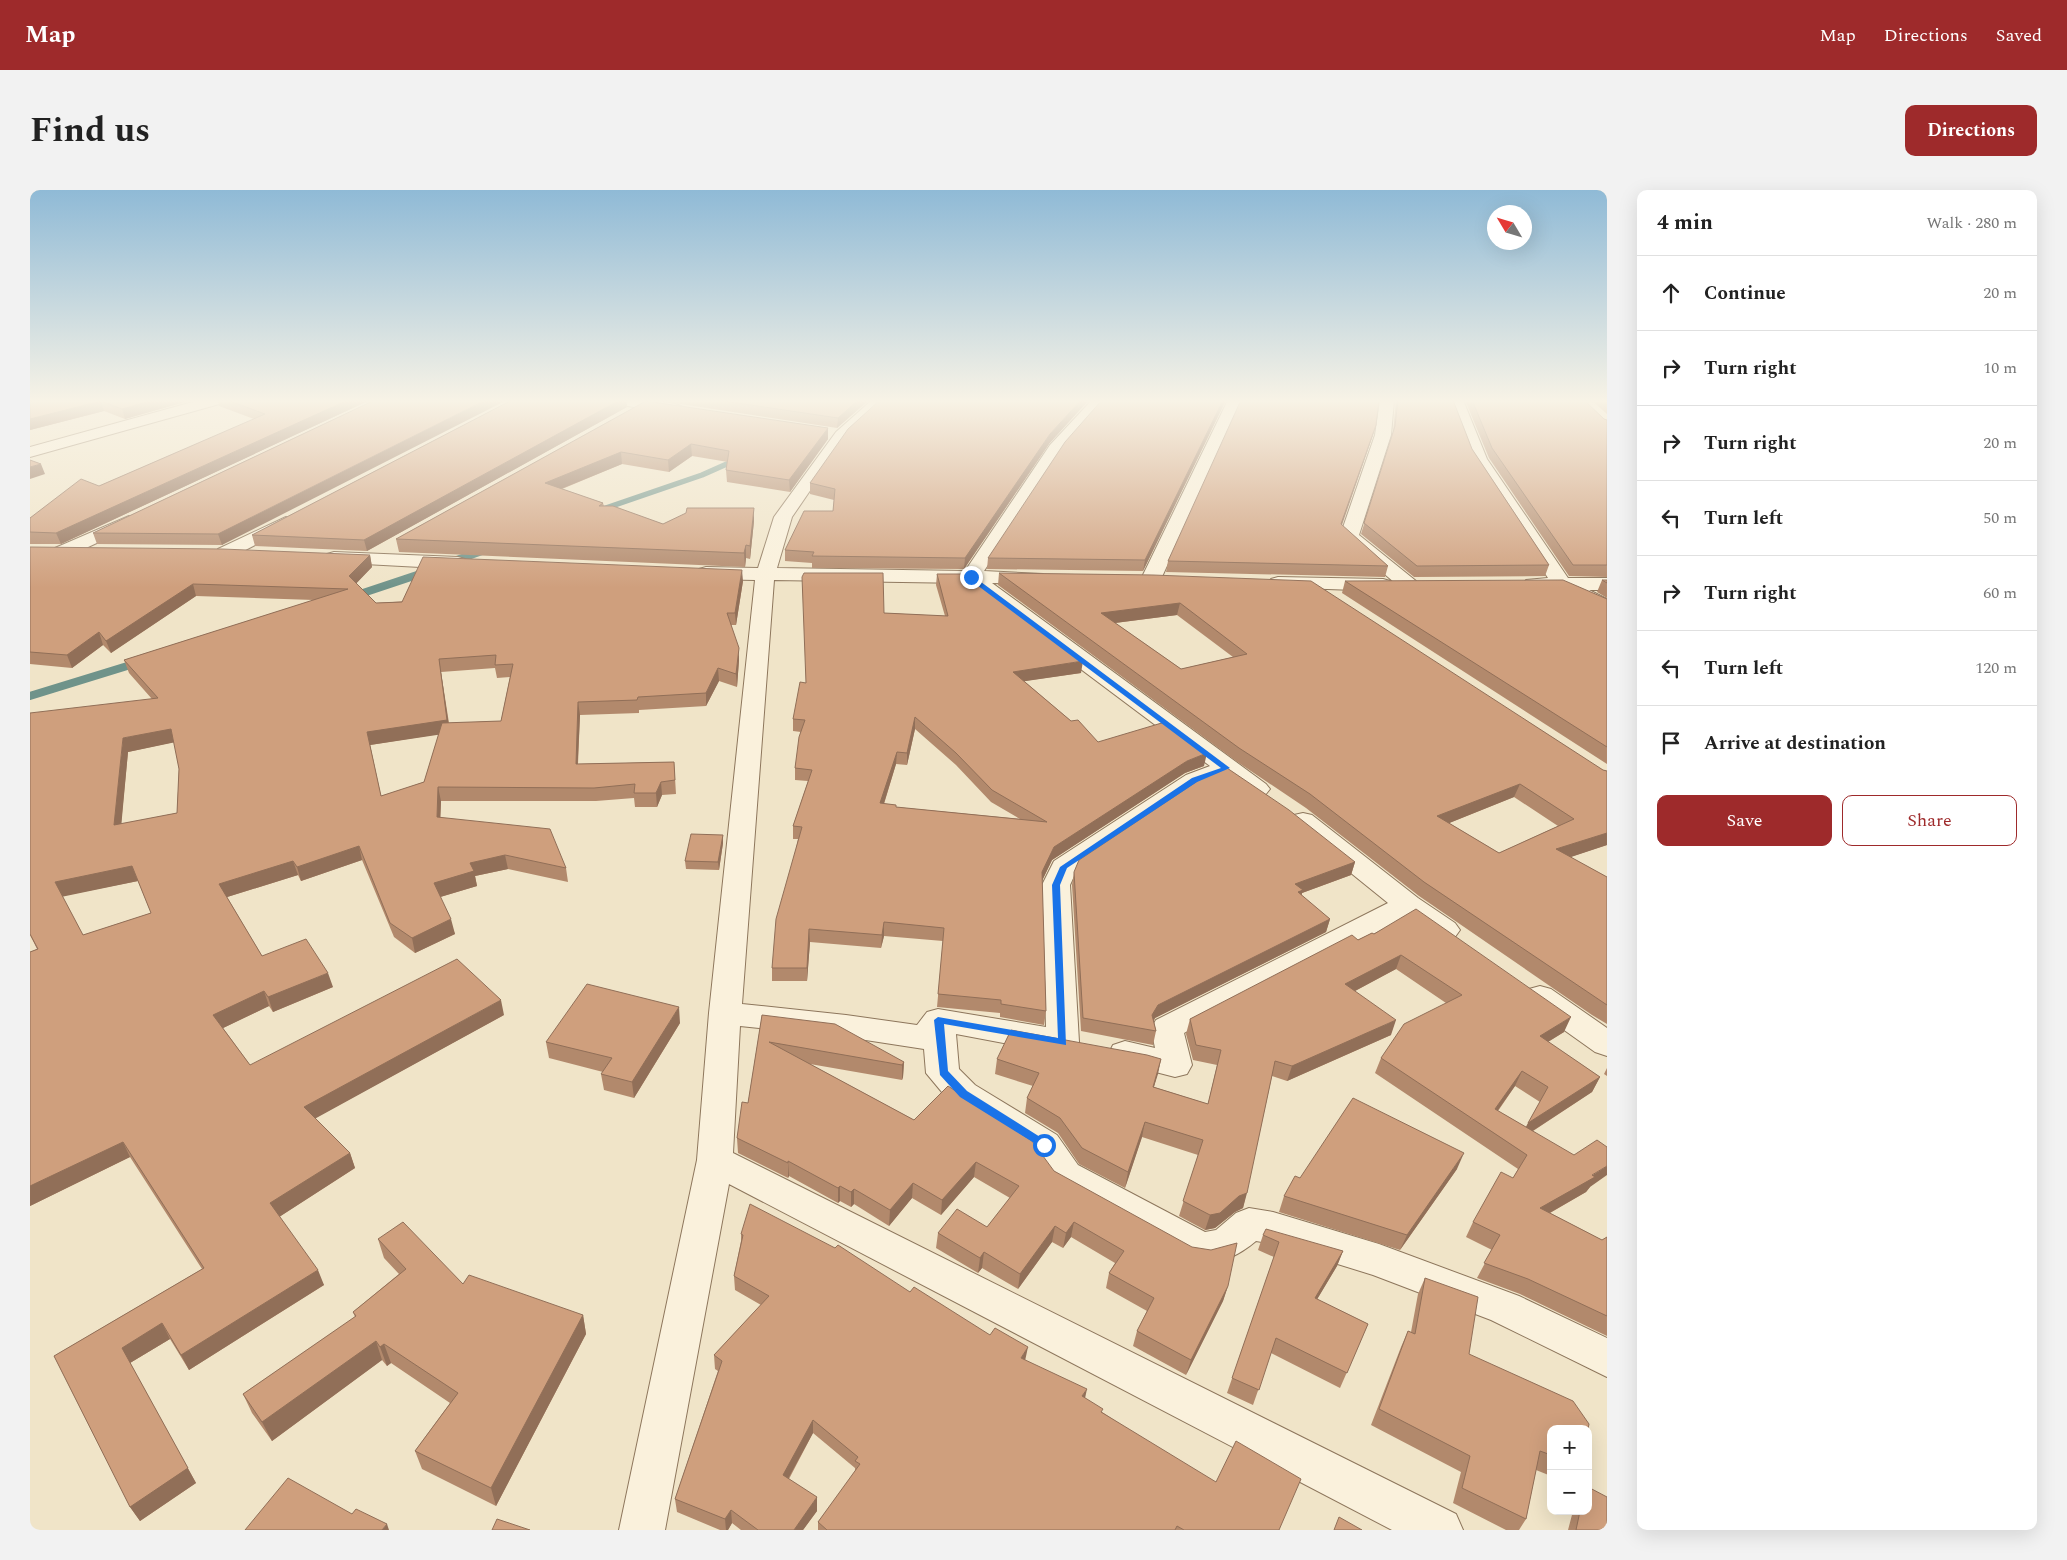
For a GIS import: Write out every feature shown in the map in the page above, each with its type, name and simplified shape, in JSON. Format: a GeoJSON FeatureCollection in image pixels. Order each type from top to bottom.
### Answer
{"type":"FeatureCollection","features":[{"type":"Feature","properties":{"kind":"street"},"geometry":{"type":"LineString","coordinates":[[646,1528],[715,1160],[725,1013],[765,575],[782,517],[815,463]]}},
{"type":"Feature","properties":{"kind":"street"},"geometry":{"type":"LineString","coordinates":[[971,577],[1046,463]]}},
{"type":"Feature","properties":{"kind":"street"},"geometry":{"type":"LineString","coordinates":[[1131,578],[1160,579],[1209,463]]}},
{"type":"Feature","properties":{"kind":"street"},"geometry":{"type":"LineString","coordinates":[[1257,582],[1314,585],[1418,585],[1349,536],[1374,463]]}},
{"type":"Feature","properties":{"kind":"street"},"geometry":{"type":"LineString","coordinates":[[1481,463],[1562,584],[1607,608]]}},
{"type":"Feature","properties":{"kind":"street"},"geometry":{"type":"LineString","coordinates":[[225,553],[304,513]]}},
{"type":"Feature","properties":{"kind":"street"},"geometry":{"type":"LineString","coordinates":[[101,552],[54,552],[143,514]]}},
{"type":"Feature","properties":{"kind":"street"},"geometry":{"type":"LineString","coordinates":[[370,559],[396,545]]}},
{"type":"Feature","properties":{"kind":"street"},"geometry":{"type":"LineString","coordinates":[[206,553],[264,555]]}},
{"type":"Feature","properties":{"kind":"street"},"geometry":{"type":"LineString","coordinates":[[312,557],[475,563]]}},
{"type":"Feature","properties":{"kind":"street"},"geometry":{"type":"LineString","coordinates":[[688,572],[765,575],[1051,578]]}},
{"type":"Feature","properties":{"kind":"street"},"geometry":{"type":"LineString","coordinates":[[971,577],[1226,768],[1280,805],[1408,904],[1464,943]]}},
{"type":"Feature","properties":{"kind":"street"},"geometry":{"type":"LineString","coordinates":[[1514,584],[1607,584]]}},
{"type":"Feature","properties":{"kind":"street"},"geometry":{"type":"LineString","coordinates":[[1314,585],[1347,606]]}},
{"type":"Feature","properties":{"kind":"street"},"geometry":{"type":"LineString","coordinates":[[1084,1046],[1056,885],[1064,867],[1194,780],[1226,768]]}},
{"type":"Feature","properties":{"kind":"street"},"geometry":{"type":"LineString","coordinates":[[938,1020],[1144,1056],[1175,1066],[1167,1028],[1408,904]]}},
{"type":"Feature","properties":{"kind":"street"},"geometry":{"type":"LineString","coordinates":[[1520,982],[1607,1044]]}},
{"type":"Feature","properties":{"kind":"street"},"geometry":{"type":"LineString","coordinates":[[725,1013],[846,1026],[925,1038],[938,1020]]}},
{"type":"Feature","properties":{"kind":"street"},"geometry":{"type":"LineString","coordinates":[[938,1020],[943,1072],[963,1094],[1044,1145],[1065,1175],[1202,1249],[1227,1243],[1249,1224],[1273,1228],[1379,1261],[1505,1308],[1607,1358]]}},
{"type":"Feature","properties":{"kind":"street"},"geometry":{"type":"LineString","coordinates":[[715,1160],[1440,1530]]}},
{"type":"Feature","properties":{"kind":"building"},"geometry":{"type":"Polygon","coordinates":[[[30,463],[41,464],[30,467],[30,463]]]}},
{"type":"Feature","properties":{"kind":"building"},"geometry":{"type":"Polygon","coordinates":[[[153,463],[211,463],[56,533],[30,532],[30,518],[81,479],[99,486],[153,463]]]}},
{"type":"Feature","properties":{"kind":"building"},"geometry":{"type":"Polygon","coordinates":[[[242,463],[361,463],[218,534],[93,533],[242,463]]]}},
{"type":"Feature","properties":{"kind":"building"},"geometry":{"type":"Polygon","coordinates":[[[392,463],[506,463],[364,540],[252,535],[392,463]]]}},
{"type":"Feature","properties":{"kind":"building"},"geometry":{"type":"Polygon","coordinates":[[[535,463],[595,463],[545,483],[603,503],[599,506],[613,506],[663,524],[686,513],[687,508],[754,508],[750,546],[746,545],[744,553],[396,539],[535,463]]]}},
{"type":"Feature","properties":{"kind":"building"},"geometry":{"type":"Polygon","coordinates":[[[727,463],[802,463],[789,480],[726,470],[727,463]]]}},
{"type":"Feature","properties":{"kind":"building"},"geometry":{"type":"Polygon","coordinates":[[[824,463],[1030,463],[965,558],[812,556],[814,552],[785,550],[804,511],[833,511],[835,489],[810,483],[824,463]]]}},
{"type":"Feature","properties":{"kind":"building"},"geometry":{"type":"Polygon","coordinates":[[[1051,463],[1193,463],[1145,560],[988,558],[1051,463]]]}},
{"type":"Feature","properties":{"kind":"building"},"geometry":{"type":"Polygon","coordinates":[[[1213,463],[1363,463],[1341,524],[1388,566],[1168,561],[1213,463]]]}},
{"type":"Feature","properties":{"kind":"building"},"geometry":{"type":"Polygon","coordinates":[[[1383,463],[1481,463],[1549,565],[1417,566],[1364,523],[1383,463]]]}},
{"type":"Feature","properties":{"kind":"building"},"geometry":{"type":"Polygon","coordinates":[[[1502,463],[1607,463],[1607,565],[1573,565],[1502,463]]]}},
{"type":"Feature","properties":{"kind":"building"},"geometry":{"type":"Polygon","coordinates":[[[30,547],[222,549],[370,555],[349,576],[376,603],[402,602],[423,557],[742,570],[735,613],[727,613],[739,648],[736,674],[718,668],[706,693],[638,697],[637,700],[578,702],[576,764],[674,762],[675,780],[661,782],[656,793],[634,793],[635,784],[594,788],[438,787],[437,817],[550,829],[566,868],[505,855],[470,863],[474,871],[434,883],[451,919],[412,938],[390,923],[359,846],[297,867],[293,861],[219,884],[262,956],[306,939],[328,973],[268,997],[264,991],[213,1015],[250,1065],[457,959],[501,1000],[304,1107],[350,1153],[270,1203],[318,1270],[181,1355],[162,1323],[122,1348],[188,1468],[130,1507],[54,1356],[204,1268],[123,1142],[30,1186],[30,952],[38,949],[30,934],[30,713],[158,698],[124,660],[348,589],[193,584],[106,641],[99,632],[67,655],[30,652],[30,547]],[[496,655],[439,659],[447,720],[367,732],[381,796],[424,782],[442,723],[501,721],[513,664],[495,665],[496,655]],[[171,729],[123,738],[114,825],[177,813],[179,769],[171,729]],[[132,866],[55,882],[83,935],[151,913],[132,866]]]}},
{"type":"Feature","properties":{"kind":"building"},"geometry":{"type":"Polygon","coordinates":[[[804,573],[883,573],[884,613],[948,616],[937,574],[966,574],[1083,661],[1013,672],[1071,721],[1078,720],[1098,742],[1165,722],[1207,753],[1187,761],[1054,847],[1042,872],[1046,1011],[1001,1004],[1001,1000],[938,994],[944,928],[884,922],[882,935],[809,929],[807,968],[772,968],[776,919],[802,827],[793,826],[812,770],[795,768],[799,737],[805,720],[793,719],[800,682],[806,683],[802,577],[804,573]],[[915,717],[907,753],[897,752],[880,803],[896,805],[896,807],[1047,822],[992,790],[956,753],[915,717]]]}},
{"type":"Feature","properties":{"kind":"building"},"geometry":{"type":"Polygon","coordinates":[[[999,573],[1153,575],[1311,581],[1607,771],[1607,833],[1556,849],[1607,877],[1607,1005],[1424,882],[1310,794],[1239,748],[999,573]],[[1180,603],[1101,613],[1181,669],[1247,654],[1180,603]],[[1520,784],[1437,816],[1499,853],[1574,819],[1520,784]]]}},
{"type":"Feature","properties":{"kind":"building"},"geometry":{"type":"Polygon","coordinates":[[[1563,580],[1607,599],[1607,747],[1345,581],[1563,580]]]}},
{"type":"Feature","properties":{"kind":"building"},"geometry":{"type":"Polygon","coordinates":[[[1227,768],[1289,810],[1355,862],[1295,884],[1303,890],[1298,892],[1330,919],[1158,1005],[1152,1015],[1156,1031],[1083,1018],[1074,872],[1079,860],[1208,774],[1227,768]]]}},
{"type":"Feature","properties":{"kind":"building"},"geometry":{"type":"Polygon","coordinates":[[[691,834],[723,835],[718,862],[685,861],[691,834]]]}},
{"type":"Feature","properties":{"kind":"building"},"geometry":{"type":"Polygon","coordinates":[[[1416,909],[1571,1017],[1540,1036],[1600,1077],[1528,1123],[1548,1087],[1522,1071],[1495,1109],[1574,1155],[1597,1140],[1607,1147],[1607,1166],[1592,1175],[1595,1177],[1540,1208],[1602,1240],[1607,1237],[1607,1316],[1528,1279],[1484,1263],[1500,1235],[1473,1222],[1501,1172],[1513,1178],[1527,1155],[1381,1058],[1404,1024],[1462,995],[1401,955],[1345,984],[1396,1020],[1292,1066],[1275,1061],[1247,1193],[1239,1196],[1220,1213],[1210,1215],[1183,1201],[1203,1140],[1145,1122],[1128,1172],[1082,1148],[1060,1118],[1027,1098],[1039,1073],[997,1059],[1011,1030],[1147,1055],[1161,1059],[1153,1087],[1208,1104],[1221,1050],[1196,1045],[1190,1019],[1352,935],[1358,940],[1372,933],[1374,934],[1416,909]]]}},
{"type":"Feature","properties":{"kind":"building"},"geometry":{"type":"Polygon","coordinates":[[[587,984],[679,1007],[632,1082],[601,1074],[612,1058],[546,1042],[587,984]]]}},
{"type":"Feature","properties":{"kind":"building"},"geometry":{"type":"Polygon","coordinates":[[[762,1015],[835,1024],[904,1062],[902,1065],[769,1042],[914,1120],[948,1086],[1032,1141],[1054,1171],[1192,1247],[1211,1250],[1237,1243],[1228,1286],[1191,1360],[1137,1331],[1154,1298],[1109,1273],[1124,1251],[1074,1222],[1066,1233],[1055,1226],[1020,1274],[984,1252],[980,1258],[938,1233],[957,1209],[987,1227],[1019,1186],[976,1162],[942,1200],[913,1183],[890,1210],[854,1189],[851,1192],[840,1186],[838,1188],[788,1161],[788,1163],[737,1138],[742,1102],[748,1103],[762,1015]]]}},
{"type":"Feature","properties":{"kind":"building"},"geometry":{"type":"Polygon","coordinates":[[[1353,1098],[1464,1153],[1407,1235],[1284,1196],[1295,1176],[1300,1178],[1353,1098]]]}},
{"type":"Feature","properties":{"kind":"building"},"geometry":{"type":"Polygon","coordinates":[[[750,1204],[835,1248],[838,1245],[910,1292],[914,1287],[990,1335],[995,1328],[1028,1347],[1021,1358],[1087,1389],[1082,1396],[1103,1409],[1101,1412],[1216,1482],[1236,1441],[1301,1479],[1279,1530],[1184,1530],[1177,1526],[1175,1530],[827,1530],[818,1522],[860,1464],[855,1461],[858,1457],[813,1420],[783,1475],[817,1497],[794,1530],[758,1530],[731,1510],[725,1519],[675,1499],[722,1361],[714,1355],[769,1296],[734,1276],[743,1235],[741,1234],[750,1204]]]}},
{"type":"Feature","properties":{"kind":"building"},"geometry":{"type":"Polygon","coordinates":[[[403,1222],[463,1284],[469,1275],[583,1315],[491,1488],[415,1451],[458,1393],[384,1344],[380,1347],[376,1341],[262,1422],[243,1394],[356,1316],[353,1312],[406,1269],[378,1239],[403,1222]]]}},
{"type":"Feature","properties":{"kind":"building"},"geometry":{"type":"Polygon","coordinates":[[[1266,1229],[1343,1251],[1315,1298],[1368,1324],[1347,1373],[1276,1338],[1259,1390],[1232,1378],[1279,1242],[1263,1235],[1266,1229]]]}},
{"type":"Feature","properties":{"kind":"building"},"geometry":{"type":"Polygon","coordinates":[[[1425,1278],[1478,1297],[1469,1354],[1573,1401],[1589,1424],[1547,1425],[1547,1454],[1540,1451],[1526,1519],[1462,1488],[1470,1456],[1379,1409],[1408,1331],[1415,1334],[1425,1278]]]}},
{"type":"Feature","properties":{"kind":"building"},"geometry":{"type":"Polygon","coordinates":[[[288,1478],[352,1514],[356,1509],[387,1524],[382,1530],[245,1530],[288,1478]]]}},
{"type":"Feature","properties":{"kind":"building"},"geometry":{"type":"Polygon","coordinates":[[[1592,1489],[1607,1497],[1607,1530],[1576,1530],[1579,1515],[1592,1515],[1592,1489]]]}},
{"type":"Feature","properties":{"kind":"building"},"geometry":{"type":"Polygon","coordinates":[[[1339,1517],[1362,1530],[1334,1530],[1339,1517]]]}},
{"type":"Feature","properties":{"kind":"building"},"geometry":{"type":"Polygon","coordinates":[[[497,1519],[530,1530],[492,1530],[497,1519]]]}},
{"type":"Feature","properties":{"kind":"waterway"},"geometry":{"type":"LineString","coordinates":[[597,511],[702,475],[730,463]]}},
{"type":"Feature","properties":{"kind":"waterway"},"geometry":{"type":"LineString","coordinates":[[451,562],[482,551]]}},
{"type":"Feature","properties":{"kind":"waterway"},"geometry":{"type":"LineString","coordinates":[[354,596],[426,572]]}},
{"type":"Feature","properties":{"kind":"waterway"},"geometry":{"type":"LineString","coordinates":[[30,696],[137,663]]}},
{"type":"Feature","properties":{"kind":"route"},"geometry":{"type":"LineString","coordinates":[[971,577],[1226,768],[1194,780],[1064,867],[1056,885],[1056,923],[1063,1042],[938,1020],[943,1072],[963,1094],[1044,1145]]}}]}
